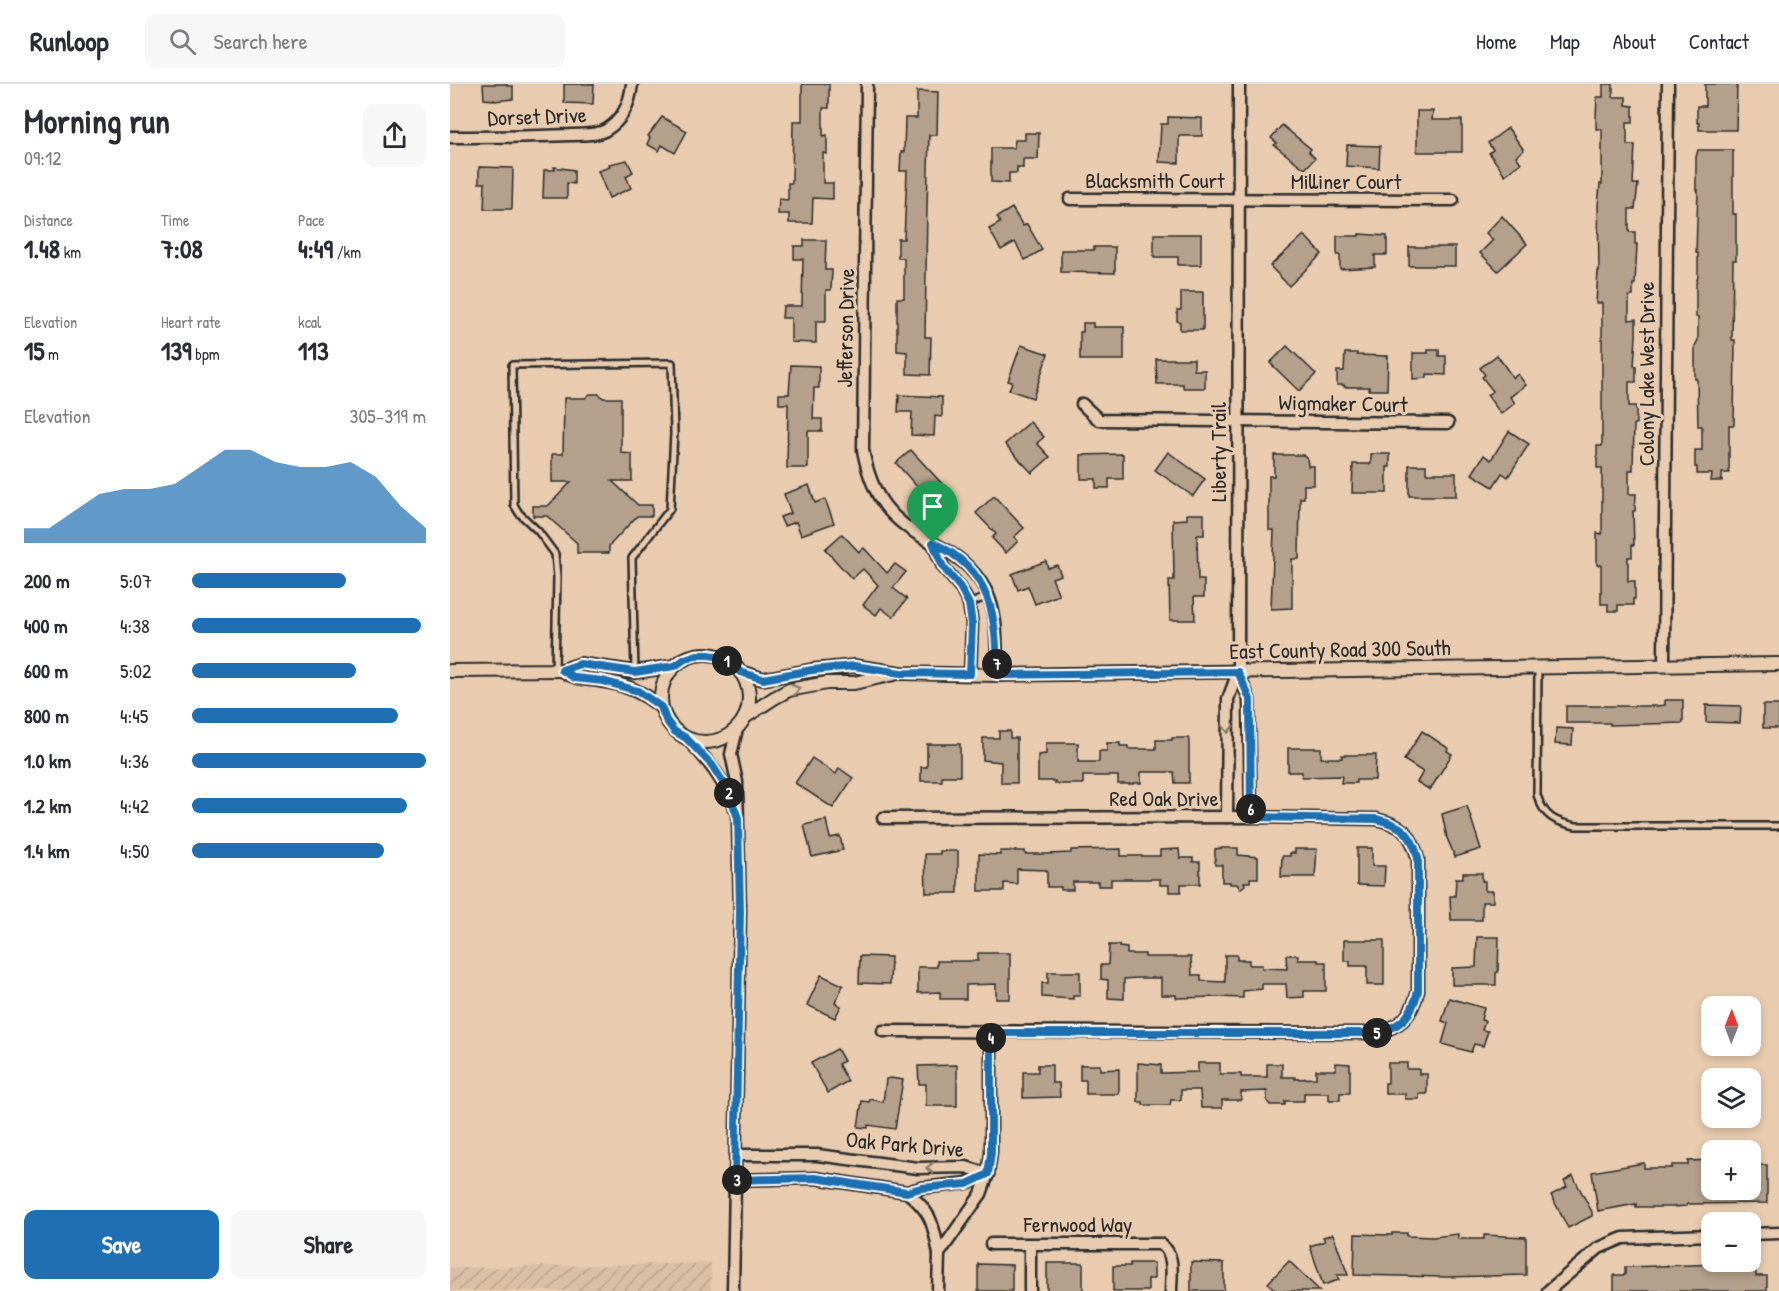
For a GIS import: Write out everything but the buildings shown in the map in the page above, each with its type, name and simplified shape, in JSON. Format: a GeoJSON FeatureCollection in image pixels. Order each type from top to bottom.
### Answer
{"type":"FeatureCollection","features":[{"type":"Feature","properties":{"kind":"street","name":"Dorset Drive"},"geometry":{"type":"LineString","coordinates":[[450,137],[530,137],[600,133],[615,123],[623,113],[630,101],[632,84]]}},
{"type":"Feature","properties":{"kind":"street","name":"Jefferson Drive"},"geometry":{"type":"LineString","coordinates":[[867,84],[863,450],[871,483],[879,498],[899,521],[933,543],[949,550],[963,561],[978,578],[988,596],[996,636],[997,675]]}},
{"type":"Feature","properties":{"kind":"street","name":"Liberty Trail"},"geometry":{"type":"LineString","coordinates":[[1239,84],[1238,672],[1250,699],[1251,817]]}},
{"type":"Feature","properties":{"kind":"street","name":"Colony Lake West Drive"},"geometry":{"type":"LineString","coordinates":[[1664,664],[1668,84]]}},
{"type":"Feature","properties":{"kind":"street","name":"Blacksmith Court"},"geometry":{"type":"LineString","coordinates":[[1070,200],[1239,200]]}},
{"type":"Feature","properties":{"kind":"street","name":"Milliner Court"},"geometry":{"type":"LineString","coordinates":[[1239,200],[1453,200]]}},
{"type":"Feature","properties":{"kind":"street","name":"Wigmaker Court"},"geometry":{"type":"LineString","coordinates":[[1082,404],[1099,420],[1448,423]]}},
{"type":"Feature","properties":{"kind":"street"},"geometry":{"type":"LineString","coordinates":[[933,543],[943,567],[960,587],[969,604],[972,624],[970,674]]}},
{"type":"Feature","properties":{"kind":"street"},"geometry":{"type":"LineString","coordinates":[[733,1291],[740,911],[737,782],[731,754],[737,729],[745,717],[749,694],[740,672],[726,660],[709,655],[697,655],[675,666],[666,678],[661,692],[661,707],[674,731],[699,742],[713,742],[737,729]]}},
{"type":"Feature","properties":{"kind":"street"},"geometry":{"type":"LineString","coordinates":[[450,671],[559,670],[580,664],[635,672],[675,666]]}},
{"type":"Feature","properties":{"kind":"street","name":"East County Road 300 South"},"geometry":{"type":"LineString","coordinates":[[740,672],[763,679],[812,670],[854,666],[901,673],[997,675],[1779,664]]}},
{"type":"Feature","properties":{"kind":"street"},"geometry":{"type":"LineString","coordinates":[[559,670],[575,678],[603,681],[638,691],[661,707]]}},
{"type":"Feature","properties":{"kind":"street"},"geometry":{"type":"LineString","coordinates":[[1227,817],[1228,699],[1238,672]]}},
{"type":"Feature","properties":{"kind":"street","name":"East County Road 300 South"},"geometry":{"type":"LineString","coordinates":[[745,717],[789,690],[827,683],[854,683],[901,673]]}},
{"type":"Feature","properties":{"kind":"street"},"geometry":{"type":"LineString","coordinates":[[686,738],[712,765],[728,790],[738,818]]}},
{"type":"Feature","properties":{"kind":"street","name":"Red Oak Drive"},"geometry":{"type":"LineString","coordinates":[[883,818],[1376,819],[1393,823],[1405,830],[1414,843],[1418,858],[1418,991],[1414,1007],[1402,1022],[1391,1030],[1373,1033],[883,1031]]}},
{"type":"Feature","properties":{"kind":"street"},"geometry":{"type":"LineString","coordinates":[[939,1254],[981,1194],[988,1174],[991,1153],[991,1033]]}},
{"type":"Feature","properties":{"kind":"street","name":"Oak Park Drive"},"geometry":{"type":"LineString","coordinates":[[735,1155],[817,1155],[918,1168],[966,1167],[988,1174]]}},
{"type":"Feature","properties":{"kind":"street","name":"Oak Park Drive"},"geometry":{"type":"LineString","coordinates":[[735,1180],[815,1178],[907,1192],[921,1188],[967,1184],[988,1174]]}},
{"type":"Feature","properties":{"kind":"street"},"geometry":{"type":"LineString","coordinates":[[907,1192],[928,1213],[934,1227],[939,1254],[938,1291]]}},
{"type":"Feature","properties":{"kind":"street"},"geometry":{"type":"LineString","coordinates":[[1761,1234],[1779,1233]]}},
{"type":"Feature","properties":{"kind":"street"},"geometry":{"type":"LineString","coordinates":[[1548,1291],[1599,1248],[1623,1238],[1701,1235]]}},
{"type":"Feature","properties":{"kind":"street","name":"Fernwood Way"},"geometry":{"type":"LineString","coordinates":[[991,1244],[1160,1244],[1166,1247],[1171,1262],[1171,1291]]}},
{"type":"Feature","properties":{"kind":"street"},"geometry":{"type":"LineString","coordinates":[[1030,1245],[1030,1291]]}},
{"type":"Feature","properties":{"kind":"lane"},"geometry":{"type":"LineString","coordinates":[[559,670],[555,554],[514,505],[512,365],[672,363],[674,433],[670,509],[632,558],[635,672]]}},
{"type":"Feature","properties":{"kind":"lane"},"geometry":{"type":"LineString","coordinates":[[969,604],[988,596]]}},
{"type":"Feature","properties":{"kind":"lane"},"geometry":{"type":"LineString","coordinates":[[1538,666],[1537,795],[1541,807],[1548,816],[1576,826],[1779,826]]}},
{"type":"Feature","properties":{"kind":"shaded area"},"geometry":{"type":"Polygon","coordinates":[[[711,1263],[711,1291],[450,1291],[450,1268],[711,1263]]]}},
{"type":"Feature","properties":{"kind":"route"},"geometry":{"type":"LineString","coordinates":[[933,543],[949,550],[963,561],[985,589],[993,612],[997,675],[1238,672],[1250,699],[1251,817],[1376,819],[1393,823],[1405,830],[1414,843],[1418,858],[1418,991],[1414,1007],[1402,1022],[1391,1030],[1373,1033],[991,1033],[991,1153],[988,1174],[967,1184],[921,1188],[907,1192],[815,1178],[735,1180],[740,911],[738,818],[728,790],[712,765],[686,738],[674,731],[661,707],[649,697],[626,686],[575,678],[562,670],[580,664],[616,671],[656,670],[675,666],[697,655],[709,655],[721,657],[732,663],[740,672],[763,679],[812,670],[854,666],[901,673],[970,674],[972,624],[969,604],[960,587],[943,567],[933,543]]}}]}
